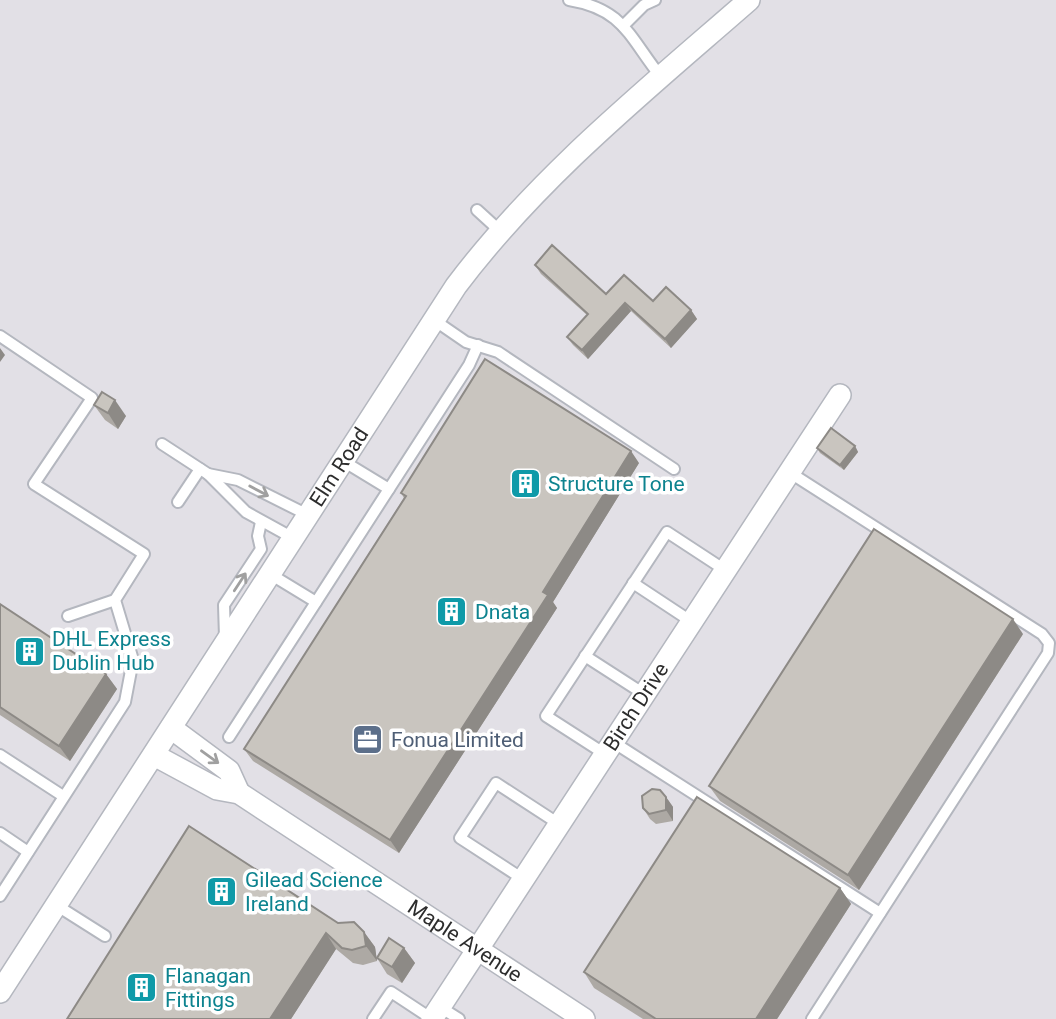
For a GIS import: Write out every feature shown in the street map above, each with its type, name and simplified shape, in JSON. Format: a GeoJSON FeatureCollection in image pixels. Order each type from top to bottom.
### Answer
{"type":"FeatureCollection","features":[{"type":"Feature","properties":{"kind":"street","name":"Elm Road"},"geometry":{"type":"LineString","coordinates":[[0,992],[456,286],[500,231],[545,183],[749,0]]}},
{"type":"Feature","properties":{"kind":"street","name":"Birch Drive"},"geometry":{"type":"LineString","coordinates":[[434,1015],[840,395]]}},
{"type":"Feature","properties":{"kind":"street","name":"Maple Avenue"},"geometry":{"type":"LineString","coordinates":[[170,728],[229,771],[240,793]]}},
{"type":"Feature","properties":{"kind":"street","name":"Maple Avenue"},"geometry":{"type":"LineString","coordinates":[[153,755],[217,789],[240,793],[476,951],[584,1019]]}},
{"type":"Feature","properties":{"kind":"lane"},"geometry":{"type":"LineString","coordinates":[[569,0],[595,5],[623,26],[661,77]]}},
{"type":"Feature","properties":{"kind":"lane"},"geometry":{"type":"LineString","coordinates":[[623,26],[644,5],[655,0]]}},
{"type":"Feature","properties":{"kind":"lane"},"geometry":{"type":"LineString","coordinates":[[477,210],[500,231]]}},
{"type":"Feature","properties":{"kind":"lane"},"geometry":{"type":"LineString","coordinates":[[434,320],[466,342],[498,352],[674,469]]}},
{"type":"Feature","properties":{"kind":"lane"},"geometry":{"type":"LineString","coordinates":[[0,336],[92,398],[34,484],[144,554],[115,600],[68,616]]}},
{"type":"Feature","properties":{"kind":"lane"},"geometry":{"type":"LineString","coordinates":[[229,737],[469,365],[478,345]]}},
{"type":"Feature","properties":{"kind":"lane"},"geometry":{"type":"LineString","coordinates":[[162,444],[204,471],[246,512],[293,538]]}},
{"type":"Feature","properties":{"kind":"lane"},"geometry":{"type":"LineString","coordinates":[[343,461],[389,489]]}},
{"type":"Feature","properties":{"kind":"lane"},"geometry":{"type":"LineString","coordinates":[[178,502],[204,471]]}},
{"type":"Feature","properties":{"kind":"lane"},"geometry":{"type":"LineString","coordinates":[[204,471],[238,480],[308,515]]}},
{"type":"Feature","properties":{"kind":"lane"},"geometry":{"type":"LineString","coordinates":[[789,472],[1042,634],[1049,643],[1048,653],[812,1019]]}},
{"type":"Feature","properties":{"kind":"lane"},"geometry":{"type":"LineString","coordinates":[[225,644],[224,605],[261,549],[258,536],[261,522]]}},
{"type":"Feature","properties":{"kind":"lane"},"geometry":{"type":"LineString","coordinates":[[725,570],[667,532],[546,716],[609,748],[880,913]]}},
{"type":"Feature","properties":{"kind":"lane"},"geometry":{"type":"LineString","coordinates":[[270,574],[316,602]]}},
{"type":"Feature","properties":{"kind":"lane"},"geometry":{"type":"LineString","coordinates":[[633,583],[692,622]]}},
{"type":"Feature","properties":{"kind":"lane"},"geometry":{"type":"LineString","coordinates":[[0,896],[125,702],[133,660],[115,600]]}},
{"type":"Feature","properties":{"kind":"lane"},"geometry":{"type":"LineString","coordinates":[[585,656],[644,694]]}},
{"type":"Feature","properties":{"kind":"lane"},"geometry":{"type":"LineString","coordinates":[[0,755],[63,796]]}},
{"type":"Feature","properties":{"kind":"lane"},"geometry":{"type":"LineString","coordinates":[[523,879],[460,838],[481,805],[496,783],[559,824]]}},
{"type":"Feature","properties":{"kind":"lane"},"geometry":{"type":"LineString","coordinates":[[0,834],[28,852]]}},
{"type":"Feature","properties":{"kind":"lane"},"geometry":{"type":"LineString","coordinates":[[56,905],[105,936]]}},
{"type":"Feature","properties":{"kind":"lane"},"geometry":{"type":"LineString","coordinates":[[373,1019],[391,992],[434,1015],[459,1019]]}},
{"type":"Feature","properties":{"kind":"shaded area"},"geometry":{"type":"Polygon","coordinates":[[[0,0],[1056,0],[1056,1019],[0,1019],[0,0]]]}},
{"type":"Feature","properties":{"kind":"building"},"geometry":{"type":"Polygon","coordinates":[[[552,245],[606,294],[624,275],[653,301],[666,287],[691,310],[665,339],[625,303],[582,350],[567,337],[588,314],[535,265],[552,245]]]}},
{"type":"Feature","properties":{"kind":"building"},"geometry":{"type":"Polygon","coordinates":[[[485,359],[631,451],[543,592],[548,595],[390,840],[244,749],[406,496],[401,493],[485,359]]]}},
{"type":"Feature","properties":{"kind":"building"},"geometry":{"type":"Polygon","coordinates":[[[102,392],[115,400],[108,413],[94,405],[102,392]]]}},
{"type":"Feature","properties":{"kind":"building"},"geometry":{"type":"Polygon","coordinates":[[[831,428],[855,446],[840,465],[817,448],[831,428]]]}},
{"type":"Feature","properties":{"kind":"building"},"geometry":{"type":"Polygon","coordinates":[[[874,529],[1013,619],[848,875],[709,786],[874,529]]]}},
{"type":"Feature","properties":{"kind":"building","name":"DHL Express Dublin Hub"},"geometry":{"type":"Polygon","coordinates":[[[0,604],[106,674],[59,746],[0,707],[0,604]]]}},
{"type":"Feature","properties":{"kind":"building"},"geometry":{"type":"Polygon","coordinates":[[[652,789],[660,790],[666,797],[666,810],[649,814],[643,808],[642,796],[652,789]]]}},
{"type":"Feature","properties":{"kind":"building"},"geometry":{"type":"Polygon","coordinates":[[[697,797],[840,888],[756,1019],[656,1019],[584,972],[697,797]]]}},
{"type":"Feature","properties":{"kind":"building","name":"Gilead Science Ireland"},"geometry":{"type":"Polygon","coordinates":[[[189,826],[338,923],[354,922],[364,932],[366,946],[352,950],[342,948],[326,933],[270,1019],[67,1019],[189,826]]]}},
{"type":"Feature","properties":{"kind":"building"},"geometry":{"type":"Polygon","coordinates":[[[389,938],[404,948],[392,967],[377,958],[389,938]]]}},
{"type":"Feature","properties":{"kind":"place","name":"Structure Tone"},"geometry":{"type":"Point","coordinates":[525,484]}},
{"type":"Feature","properties":{"kind":"place","name":"Dnata"},"geometry":{"type":"Point","coordinates":[452,612]}},
{"type":"Feature","properties":{"kind":"place","name":"DHL Express Dublin Hub"},"geometry":{"type":"Point","coordinates":[29,651]}},
{"type":"Feature","properties":{"kind":"place","name":"Fonua Limited"},"geometry":{"type":"Point","coordinates":[368,740]}},
{"type":"Feature","properties":{"kind":"place","name":"Gilead Science Ireland"},"geometry":{"type":"Point","coordinates":[222,892]}},
{"type":"Feature","properties":{"kind":"place","name":"Flanagan Fittings"},"geometry":{"type":"Point","coordinates":[142,988]}}]}
